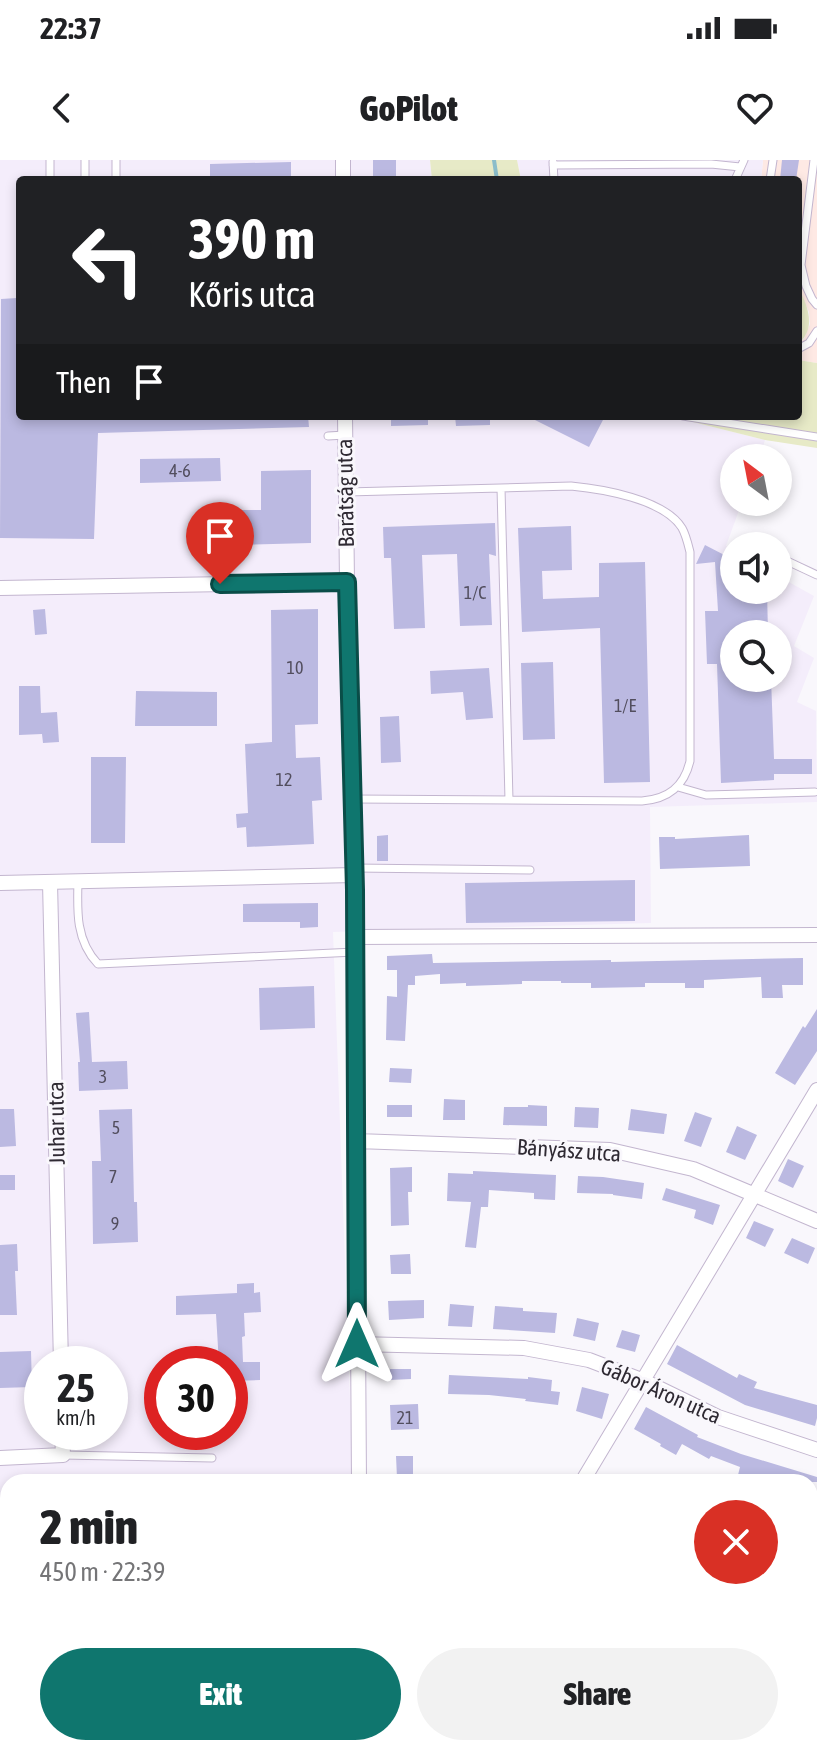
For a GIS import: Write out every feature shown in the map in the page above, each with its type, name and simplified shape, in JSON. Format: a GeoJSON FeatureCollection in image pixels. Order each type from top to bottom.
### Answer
{"type":"FeatureCollection","features":[{"type":"Feature","properties":{"kind":"street","name":"Barátság utca"},"geometry":{"type":"LineString","coordinates":[[345,420],[355,945],[359,1474]]}},
{"type":"Feature","properties":{"kind":"street"},"geometry":{"type":"LineString","coordinates":[[0,588],[347,582]]}},
{"type":"Feature","properties":{"kind":"street"},"geometry":{"type":"LineString","coordinates":[[0,883],[354,872]]}},
{"type":"Feature","properties":{"kind":"street","name":"Juhar utca"},"geometry":{"type":"LineString","coordinates":[[50,882],[61,1346]]}},
{"type":"Feature","properties":{"kind":"street"},"geometry":{"type":"LineString","coordinates":[[355,945],[817,935]]}},
{"type":"Feature","properties":{"kind":"street"},"geometry":{"type":"LineString","coordinates":[[587,1474],[817,1090]]}},
{"type":"Feature","properties":{"kind":"street","name":"Bányász utca"},"geometry":{"type":"LineString","coordinates":[[357,1141],[610,1150],[693,1169],[817,1221]]}},
{"type":"Feature","properties":{"kind":"street","name":"Gábor Áron utca"},"geometry":{"type":"LineString","coordinates":[[357,1344],[524,1348],[589,1360],[644,1381],[718,1417],[817,1450]]}},
{"type":"Feature","properties":{"kind":"street"},"geometry":{"type":"LineString","coordinates":[[0,1458],[63,1455],[63,1450]]}},
{"type":"Feature","properties":{"kind":"lane"},"geometry":{"type":"LineString","coordinates":[[802,257],[814,160]]}},
{"type":"Feature","properties":{"kind":"lane"},"geometry":{"type":"LineString","coordinates":[[553,162],[742,163]]}},
{"type":"Feature","properties":{"kind":"lane"},"geometry":{"type":"LineString","coordinates":[[802,269],[806,286],[817,305]]}},
{"type":"Feature","properties":{"kind":"lane"},"geometry":{"type":"LineString","coordinates":[[802,347],[809,343],[817,331]]}},
{"type":"Feature","properties":{"kind":"lane"},"geometry":{"type":"LineString","coordinates":[[709,420],[817,437]]}},
{"type":"Feature","properties":{"kind":"lane"},"geometry":{"type":"LineString","coordinates":[[328,436],[345,435]]}},
{"type":"Feature","properties":{"kind":"lane"},"geometry":{"type":"LineString","coordinates":[[345,492],[571,486],[597,488],[659,509],[680,525],[690,552],[690,761],[687,774],[668,795],[656,800],[353,799]]}},
{"type":"Feature","properties":{"kind":"lane"},"geometry":{"type":"LineString","coordinates":[[501,488],[509,800]]}},
{"type":"Feature","properties":{"kind":"lane"},"geometry":{"type":"LineString","coordinates":[[792,563],[817,575]]}},
{"type":"Feature","properties":{"kind":"lane"},"geometry":{"type":"LineString","coordinates":[[678,787],[706,795],[815,792]]}},
{"type":"Feature","properties":{"kind":"lane"},"geometry":{"type":"LineString","coordinates":[[354,872],[530,870]]}},
{"type":"Feature","properties":{"kind":"lane"},"geometry":{"type":"LineString","coordinates":[[78,881],[80,930],[87,952],[98,964],[355,945]]}},
{"type":"Feature","properties":{"kind":"lane"},"geometry":{"type":"LineString","coordinates":[[63,1455],[212,1458]]}},
{"type":"Feature","properties":{"kind":"shaded area"},"geometry":{"type":"Polygon","coordinates":[[[0,160],[430,160],[432,176],[16,176],[16,420],[685,420],[765,440],[764,444],[720,444],[720,516],[737,516],[731,532],[720,532],[720,604],[792,604],[792,584],[814,596],[794,646],[814,658],[797,702],[816,711],[817,802],[650,807],[651,923],[333,932],[353,1474],[0,1474],[0,160]]]}},
{"type":"Feature","properties":{"kind":"shaded area"},"geometry":{"type":"Polygon","coordinates":[[[517,160],[763,160],[761,176],[520,176],[517,160]]]}},
{"type":"Feature","properties":{"kind":"shaded area"},"geometry":{"type":"Polygon","coordinates":[[[763,160],[817,160],[817,363],[802,361],[802,341],[810,324],[802,296],[802,176],[761,176],[763,160]]]}},
{"type":"Feature","properties":{"kind":"green space"},"geometry":{"type":"Polygon","coordinates":[[[430,160],[517,160],[520,176],[432,176],[430,160]]]}},
{"type":"Feature","properties":{"kind":"green space"},"geometry":{"type":"Polygon","coordinates":[[[802,296],[809,317],[802,340],[802,296]]]}},
{"type":"Feature","properties":{"kind":"green space"},"geometry":{"type":"Polygon","coordinates":[[[802,361],[817,363],[817,448],[685,420],[802,420],[802,361]]]}},
{"type":"Feature","properties":{"kind":"building"},"geometry":{"type":"Polygon","coordinates":[[[373,160],[396,160],[396,176],[373,176],[373,160]]]}},
{"type":"Feature","properties":{"kind":"building"},"geometry":{"type":"Polygon","coordinates":[[[782,160],[799,160],[797,176],[780,176],[782,160]]]}},
{"type":"Feature","properties":{"kind":"building"},"geometry":{"type":"Polygon","coordinates":[[[291,162],[291,176],[210,176],[210,164],[291,162]]]}},
{"type":"Feature","properties":{"kind":"building"},"geometry":{"type":"Polygon","coordinates":[[[16,298],[16,420],[308,420],[309,427],[98,433],[94,539],[0,538],[1,299],[16,298]]]}},
{"type":"Feature","properties":{"kind":"building"},"geometry":{"type":"Polygon","coordinates":[[[391,420],[428,420],[428,425],[391,426],[391,420]]]}},
{"type":"Feature","properties":{"kind":"building"},"geometry":{"type":"Polygon","coordinates":[[[455,420],[490,420],[490,425],[456,426],[455,420]]]}},
{"type":"Feature","properties":{"kind":"building"},"geometry":{"type":"Polygon","coordinates":[[[535,420],[603,420],[589,447],[535,420]]]}},
{"type":"Feature","properties":{"kind":"building"},"geometry":{"type":"Polygon","coordinates":[[[220,458],[221,481],[140,483],[140,459],[220,458]]]}},
{"type":"Feature","properties":{"kind":"building"},"geometry":{"type":"Polygon","coordinates":[[[311,470],[311,543],[238,545],[238,510],[261,510],[261,471],[311,470]]]}},
{"type":"Feature","properties":{"kind":"building"},"geometry":{"type":"Polygon","coordinates":[[[495,523],[496,556],[489,554],[492,625],[460,626],[457,554],[422,555],[425,628],[394,629],[391,558],[384,558],[383,527],[495,523]]]}},
{"type":"Feature","properties":{"kind":"building"},"geometry":{"type":"Polygon","coordinates":[[[571,526],[572,570],[542,571],[543,599],[599,597],[599,563],[645,562],[650,782],[604,783],[600,628],[522,632],[518,528],[571,526]]]}},
{"type":"Feature","properties":{"kind":"building"},"geometry":{"type":"Polygon","coordinates":[[[705,545],[720,553],[720,604],[767,604],[768,620],[720,620],[720,692],[772,692],[774,759],[812,759],[812,774],[774,774],[774,780],[721,783],[717,664],[707,664],[705,611],[718,611],[715,562],[696,564],[705,545]]]}},
{"type":"Feature","properties":{"kind":"building"},"geometry":{"type":"Polygon","coordinates":[[[45,609],[47,634],[35,635],[33,610],[45,609]]]}},
{"type":"Feature","properties":{"kind":"building"},"geometry":{"type":"Polygon","coordinates":[[[318,609],[318,724],[295,725],[296,758],[320,757],[322,800],[312,801],[314,844],[247,847],[246,827],[237,828],[236,814],[248,813],[245,744],[272,742],[271,610],[318,609]]]}},
{"type":"Feature","properties":{"kind":"building"},"geometry":{"type":"Polygon","coordinates":[[[553,662],[555,739],[523,740],[521,663],[553,662]]]}},
{"type":"Feature","properties":{"kind":"building"},"geometry":{"type":"Polygon","coordinates":[[[489,668],[493,718],[466,720],[463,692],[431,694],[430,671],[489,668]]]}},
{"type":"Feature","properties":{"kind":"building"},"geometry":{"type":"Polygon","coordinates":[[[19,686],[40,686],[41,713],[57,712],[59,742],[43,743],[42,734],[19,735],[19,686]]]}},
{"type":"Feature","properties":{"kind":"building"},"geometry":{"type":"Polygon","coordinates":[[[136,691],[217,692],[217,726],[135,726],[136,691]]]}},
{"type":"Feature","properties":{"kind":"building"},"geometry":{"type":"Polygon","coordinates":[[[399,716],[401,762],[381,763],[380,717],[399,716]]]}},
{"type":"Feature","properties":{"kind":"building"},"geometry":{"type":"Polygon","coordinates":[[[91,757],[126,757],[125,843],[91,843],[91,757]]]}},
{"type":"Feature","properties":{"kind":"building"},"geometry":{"type":"Polygon","coordinates":[[[388,835],[388,861],[377,861],[377,836],[388,835]]]}},
{"type":"Feature","properties":{"kind":"building"},"geometry":{"type":"Polygon","coordinates":[[[749,835],[750,866],[660,869],[659,837],[749,835]]]}},
{"type":"Feature","properties":{"kind":"building"},"geometry":{"type":"Polygon","coordinates":[[[635,880],[635,921],[466,923],[465,883],[635,880]]]}},
{"type":"Feature","properties":{"kind":"building"},"geometry":{"type":"Polygon","coordinates":[[[318,903],[318,927],[300,928],[300,922],[243,922],[243,904],[318,903]]]}},
{"type":"Feature","properties":{"kind":"building"},"geometry":{"type":"Polygon","coordinates":[[[432,954],[433,963],[803,958],[803,985],[782,985],[783,998],[762,998],[761,977],[704,980],[704,988],[685,988],[685,983],[645,983],[645,987],[591,988],[591,983],[561,981],[466,986],[466,983],[440,984],[440,974],[415,976],[415,985],[408,985],[405,1041],[386,1040],[387,996],[397,997],[397,970],[387,970],[387,956],[432,954]]]}},
{"type":"Feature","properties":{"kind":"building"},"geometry":{"type":"Polygon","coordinates":[[[314,986],[315,1028],[260,1030],[259,988],[314,986]]]}},
{"type":"Feature","properties":{"kind":"building"},"geometry":{"type":"Polygon","coordinates":[[[817,1009],[817,1051],[795,1085],[775,1073],[817,1009]]]}},
{"type":"Feature","properties":{"kind":"building"},"geometry":{"type":"Polygon","coordinates":[[[89,1012],[92,1062],[127,1061],[128,1089],[79,1091],[76,1013],[89,1012]]]}},
{"type":"Feature","properties":{"kind":"building"},"geometry":{"type":"Polygon","coordinates":[[[390,1068],[412,1069],[411,1083],[389,1082],[390,1068]]]}},
{"type":"Feature","properties":{"kind":"building"},"geometry":{"type":"Polygon","coordinates":[[[444,1099],[465,1100],[465,1120],[443,1120],[444,1099]]]}},
{"type":"Feature","properties":{"kind":"building"},"geometry":{"type":"Polygon","coordinates":[[[387,1105],[412,1105],[412,1117],[387,1117],[387,1105]]]}},
{"type":"Feature","properties":{"kind":"building"},"geometry":{"type":"Polygon","coordinates":[[[547,1106],[547,1126],[503,1125],[504,1107],[547,1106]]]}},
{"type":"Feature","properties":{"kind":"building"},"geometry":{"type":"Polygon","coordinates":[[[575,1107],[599,1108],[598,1128],[574,1127],[575,1107]]]}},
{"type":"Feature","properties":{"kind":"building"},"geometry":{"type":"Polygon","coordinates":[[[0,1109],[14,1109],[16,1146],[0,1147],[0,1109]]]}},
{"type":"Feature","properties":{"kind":"building"},"geometry":{"type":"Polygon","coordinates":[[[132,1109],[138,1242],[93,1244],[92,1161],[101,1161],[99,1110],[132,1109]]]}},
{"type":"Feature","properties":{"kind":"building"},"geometry":{"type":"Polygon","coordinates":[[[631,1109],[667,1114],[664,1134],[628,1130],[631,1109]]]}},
{"type":"Feature","properties":{"kind":"building"},"geometry":{"type":"Polygon","coordinates":[[[695,1112],[712,1118],[701,1147],[684,1141],[695,1112]]]}},
{"type":"Feature","properties":{"kind":"building"},"geometry":{"type":"Polygon","coordinates":[[[737,1126],[757,1135],[745,1160],[726,1152],[737,1126]]]}},
{"type":"Feature","properties":{"kind":"building"},"geometry":{"type":"Polygon","coordinates":[[[788,1159],[804,1166],[793,1188],[778,1181],[788,1159]]]}},
{"type":"Feature","properties":{"kind":"building"},"geometry":{"type":"Polygon","coordinates":[[[412,1167],[412,1192],[408,1192],[409,1225],[391,1226],[390,1168],[412,1167]]]}},
{"type":"Feature","properties":{"kind":"building"},"geometry":{"type":"Polygon","coordinates":[[[473,1171],[556,1175],[555,1200],[534,1199],[534,1193],[489,1190],[488,1207],[481,1207],[476,1248],[465,1247],[471,1202],[447,1201],[448,1173],[473,1174],[473,1171]]]}},
{"type":"Feature","properties":{"kind":"building"},"geometry":{"type":"Polygon","coordinates":[[[0,1175],[15,1175],[15,1190],[0,1190],[0,1175]]]}},
{"type":"Feature","properties":{"kind":"building"},"geometry":{"type":"Polygon","coordinates":[[[578,1176],[644,1183],[642,1199],[577,1193],[578,1176]]]}},
{"type":"Feature","properties":{"kind":"building"},"geometry":{"type":"Polygon","coordinates":[[[666,1188],[720,1205],[713,1225],[694,1218],[696,1210],[662,1200],[666,1188]]]}},
{"type":"Feature","properties":{"kind":"building"},"geometry":{"type":"Polygon","coordinates":[[[754,1221],[774,1229],[765,1247],[746,1238],[754,1221]]]}},
{"type":"Feature","properties":{"kind":"building"},"geometry":{"type":"Polygon","coordinates":[[[792,1238],[815,1248],[808,1264],[784,1253],[792,1238]]]}},
{"type":"Feature","properties":{"kind":"building"},"geometry":{"type":"Polygon","coordinates":[[[17,1244],[17,1315],[0,1315],[0,1245],[17,1244]]]}},
{"type":"Feature","properties":{"kind":"building"},"geometry":{"type":"Polygon","coordinates":[[[410,1254],[411,1274],[391,1274],[390,1255],[410,1254]]]}},
{"type":"Feature","properties":{"kind":"building"},"geometry":{"type":"Polygon","coordinates":[[[254,1283],[254,1293],[260,1292],[261,1312],[244,1313],[242,1346],[218,1346],[216,1314],[176,1315],[176,1296],[237,1293],[237,1284],[254,1283]]]}},
{"type":"Feature","properties":{"kind":"building"},"geometry":{"type":"Polygon","coordinates":[[[424,1300],[424,1318],[389,1320],[388,1301],[424,1300]]]}},
{"type":"Feature","properties":{"kind":"building"},"geometry":{"type":"Polygon","coordinates":[[[450,1304],[474,1306],[472,1327],[448,1326],[450,1304]]]}},
{"type":"Feature","properties":{"kind":"building"},"geometry":{"type":"Polygon","coordinates":[[[495,1306],[557,1313],[555,1333],[493,1329],[495,1306]]]}},
{"type":"Feature","properties":{"kind":"building"},"geometry":{"type":"Polygon","coordinates":[[[577,1318],[599,1323],[595,1341],[573,1336],[577,1318]]]}},
{"type":"Feature","properties":{"kind":"building"},"geometry":{"type":"Polygon","coordinates":[[[622,1330],[640,1335],[635,1352],[616,1347],[622,1330]]]}},
{"type":"Feature","properties":{"kind":"building"},"geometry":{"type":"Polygon","coordinates":[[[677,1345],[737,1378],[739,1374],[757,1382],[754,1388],[817,1405],[815,1426],[745,1405],[667,1364],[677,1345]]]}},
{"type":"Feature","properties":{"kind":"building"},"geometry":{"type":"Polygon","coordinates":[[[24,1351],[24,1387],[0,1388],[0,1352],[24,1351]]]}},
{"type":"Feature","properties":{"kind":"building"},"geometry":{"type":"Polygon","coordinates":[[[248,1362],[260,1362],[260,1380],[248,1380],[248,1362]]]}},
{"type":"Feature","properties":{"kind":"building"},"geometry":{"type":"Polygon","coordinates":[[[390,1369],[411,1369],[411,1379],[390,1380],[390,1369]]]}},
{"type":"Feature","properties":{"kind":"building"},"geometry":{"type":"Polygon","coordinates":[[[449,1375],[552,1380],[551,1391],[560,1392],[558,1405],[489,1395],[448,1394],[449,1375]]]}},
{"type":"Feature","properties":{"kind":"building"},"geometry":{"type":"Polygon","coordinates":[[[582,1387],[609,1394],[602,1419],[576,1411],[582,1387]]]}},
{"type":"Feature","properties":{"kind":"building"},"geometry":{"type":"Polygon","coordinates":[[[418,1404],[419,1429],[391,1430],[390,1405],[418,1404]]]}},
{"type":"Feature","properties":{"kind":"building"},"geometry":{"type":"Polygon","coordinates":[[[646,1407],[697,1437],[807,1474],[738,1474],[740,1467],[711,1456],[709,1459],[682,1444],[676,1455],[634,1429],[646,1407]]]}},
{"type":"Feature","properties":{"kind":"building"},"geometry":{"type":"Polygon","coordinates":[[[396,1456],[413,1456],[413,1474],[397,1474],[396,1456]]]}},
{"type":"Feature","properties":{"kind":"waterway"},"geometry":{"type":"LineString","coordinates":[[494,160],[496,176]]}},
{"type":"Feature","properties":{"kind":"route"},"geometry":{"type":"LineString","coordinates":[[220,584],[347,582],[355,890],[357,1344]]}}]}
